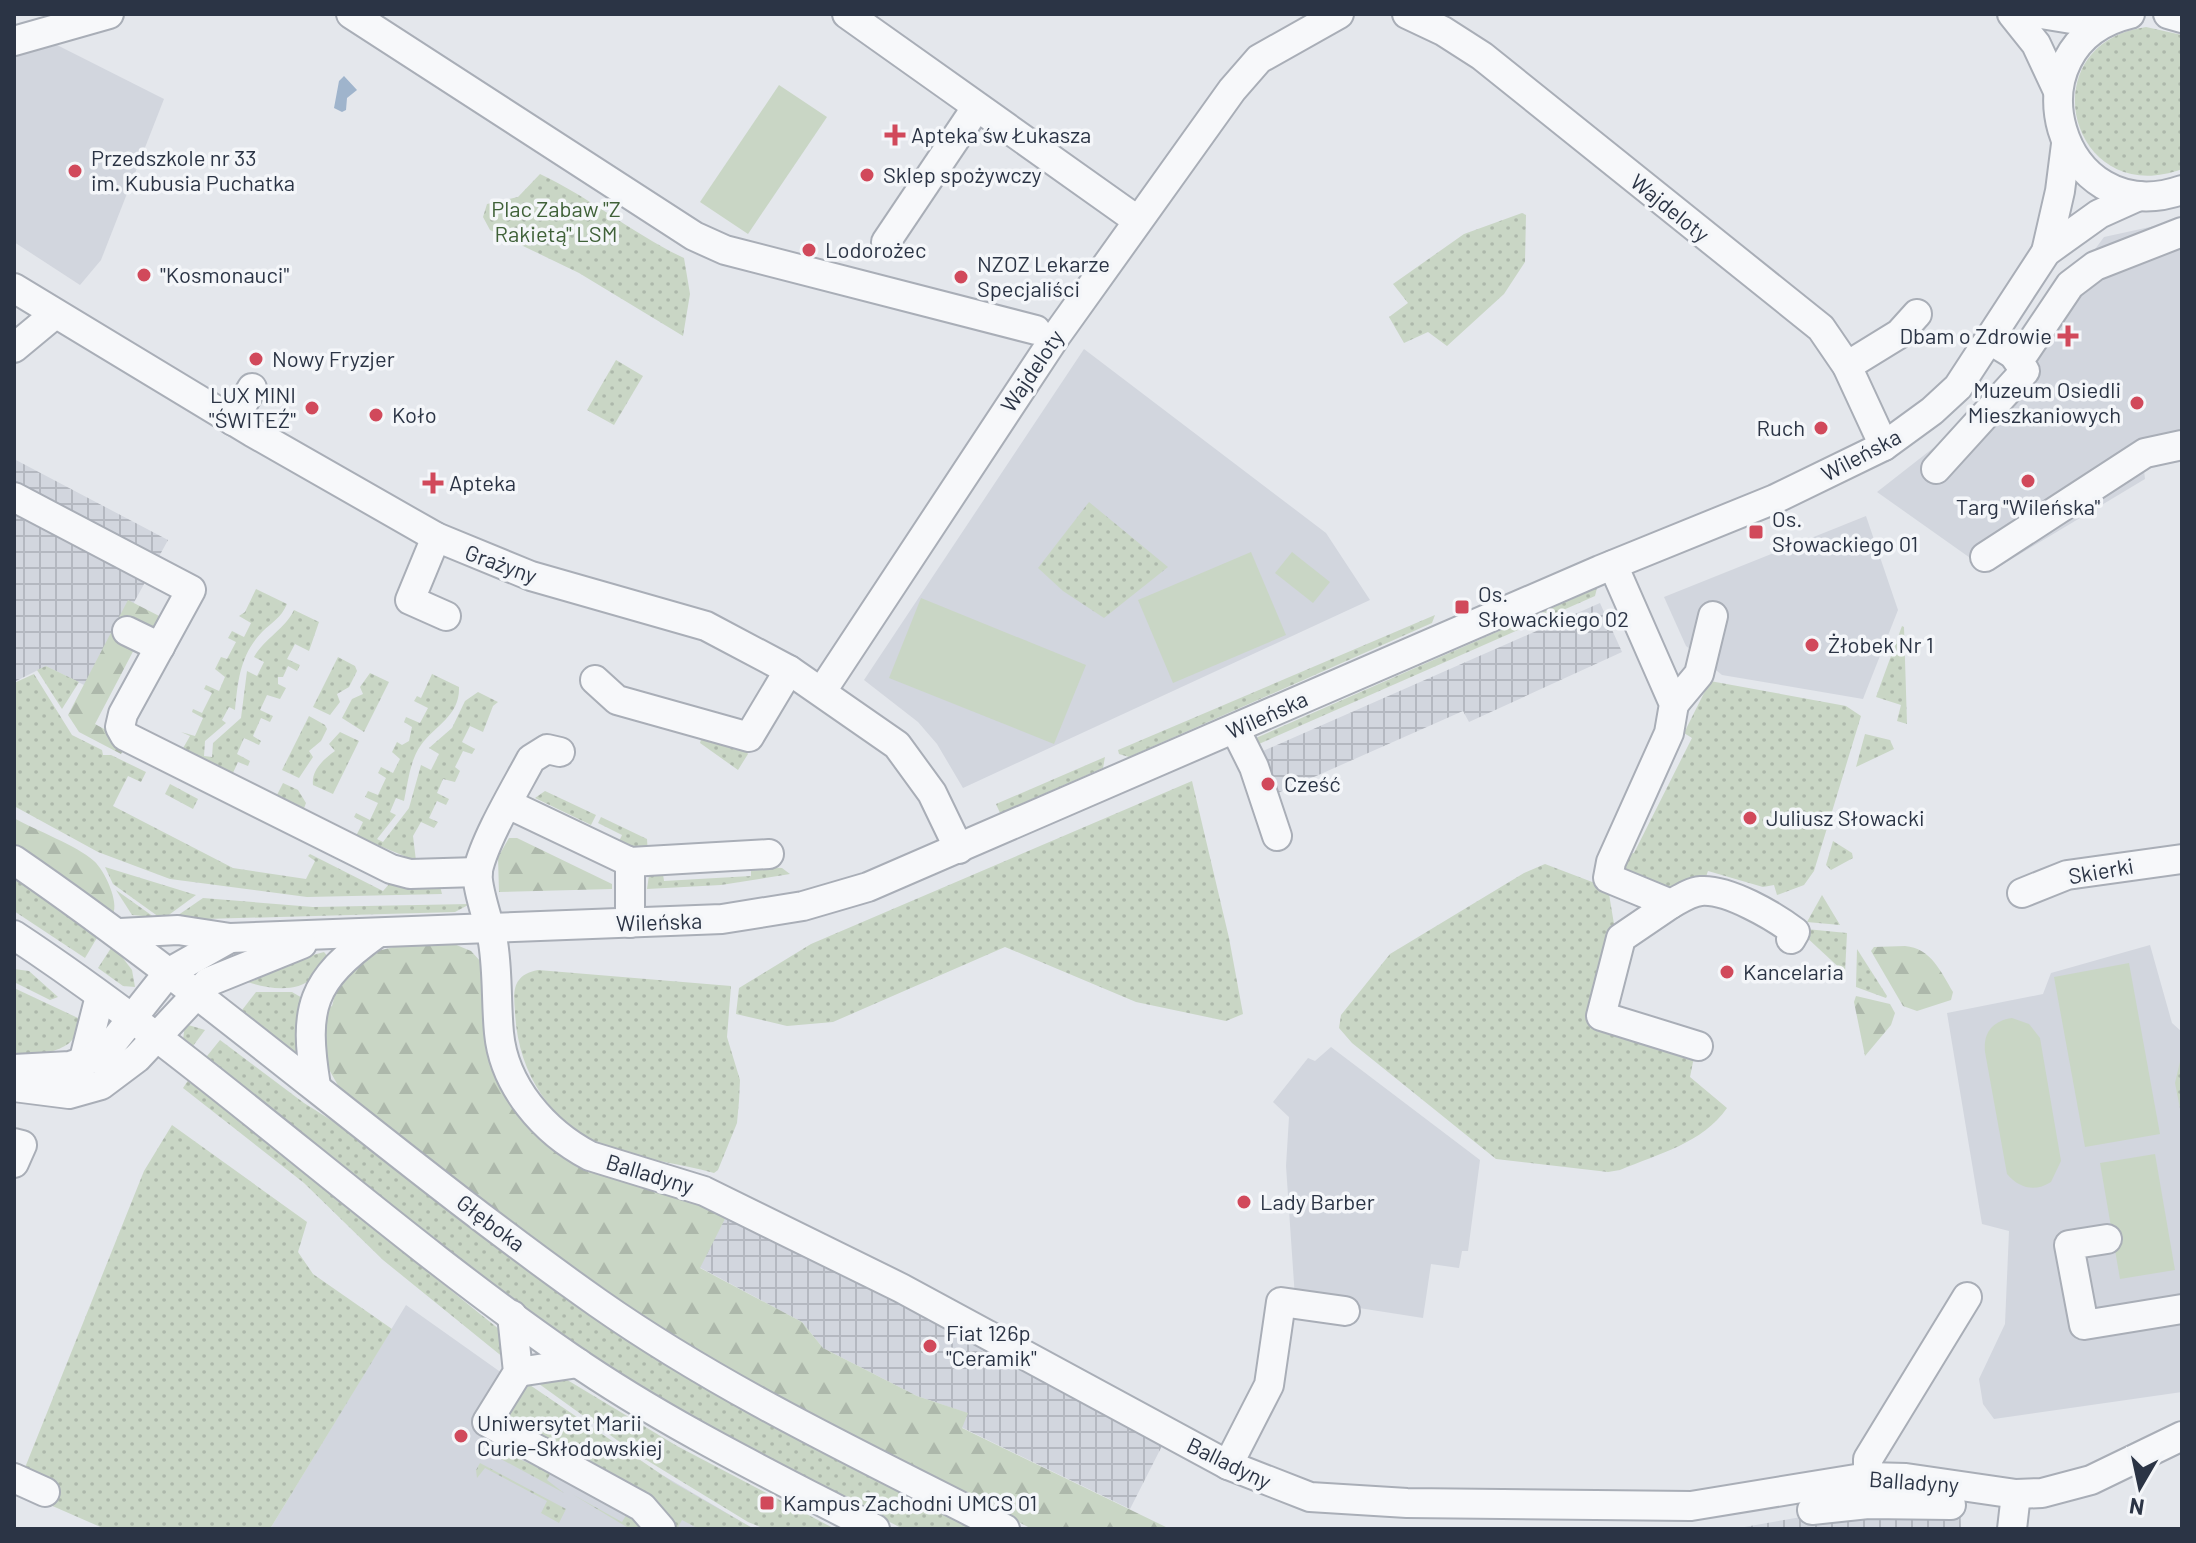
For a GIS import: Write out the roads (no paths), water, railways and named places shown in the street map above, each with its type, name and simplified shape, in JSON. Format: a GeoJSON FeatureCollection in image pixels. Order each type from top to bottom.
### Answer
{"type":"FeatureCollection","features":[{"type":"Feature","properties":{"kind":"street"},"geometry":{"type":"LineString","coordinates":[[14,41],[109,14]]}},
{"type":"Feature","properties":{"kind":"street"},"geometry":{"type":"LineString","coordinates":[[351,14],[694,236],[725,250],[1036,330]]}},
{"type":"Feature","properties":{"kind":"street"},"geometry":{"type":"LineString","coordinates":[[847,14],[1137,220]]}},
{"type":"Feature","properties":{"kind":"street","name":"Wajdeloty"},"geometry":{"type":"LineString","coordinates":[[822,691],[972,461],[1137,220],[1232,90],[1259,59],[1339,14]]}},
{"type":"Feature","properties":{"kind":"street","name":"Wajdeloty"},"geometry":{"type":"LineString","coordinates":[[1407,14],[1443,31],[1482,56],[1821,328],[1847,366],[1884,446]]}},
{"type":"Feature","properties":{"kind":"street"},"geometry":{"type":"LineString","coordinates":[[2012,14],[2036,44],[2058,91]]}},
{"type":"Feature","properties":{"kind":"street"},"geometry":{"type":"LineString","coordinates":[[2041,14],[2102,24]]}},
{"type":"Feature","properties":{"kind":"street"},"geometry":{"type":"LineString","coordinates":[[2130,14],[2102,24],[2072,53],[2058,91],[2058,119],[2066,144],[2079,164],[2096,179],[2117,190],[2139,196],[2182,190]]}},
{"type":"Feature","properties":{"kind":"street"},"geometry":{"type":"LineString","coordinates":[[2168,14],[2182,18]]}},
{"type":"Feature","properties":{"kind":"street"},"geometry":{"type":"LineString","coordinates":[[886,242],[976,108]]}},
{"type":"Feature","properties":{"kind":"street","name":"Wileńska"},"geometry":{"type":"LineString","coordinates":[[120,933],[178,930],[230,938],[722,919],[803,906],[868,887],[1235,729],[1617,577],[1884,446],[1946,399],[2001,346],[2046,252],[2060,191],[2066,144]]}},
{"type":"Feature","properties":{"kind":"street","name":"Wileńska"},"geometry":{"type":"LineString","coordinates":[[2046,252],[2099,214],[2139,196]]}},
{"type":"Feature","properties":{"kind":"street"},"geometry":{"type":"LineString","coordinates":[[2001,346],[2025,352],[2070,285],[2095,266],[2182,232]]}},
{"type":"Feature","properties":{"kind":"street","name":"Grażyny"},"geometry":{"type":"LineString","coordinates":[[14,288],[233,421],[436,537],[531,576],[706,626],[789,670],[874,726],[916,766],[959,849]]}},
{"type":"Feature","properties":{"kind":"street"},"geometry":{"type":"LineString","coordinates":[[14,348],[55,314]]}},
{"type":"Feature","properties":{"kind":"street"},"geometry":{"type":"LineString","coordinates":[[1847,366],[1899,334],[1917,314]]}},
{"type":"Feature","properties":{"kind":"street"},"geometry":{"type":"LineString","coordinates":[[1936,469],[2025,371],[2001,346]]}},
{"type":"Feature","properties":{"kind":"street"},"geometry":{"type":"LineString","coordinates":[[233,421],[252,388]]}},
{"type":"Feature","properties":{"kind":"street"},"geometry":{"type":"LineString","coordinates":[[1985,557],[2145,453],[2182,445]]}},
{"type":"Feature","properties":{"kind":"street"},"geometry":{"type":"LineString","coordinates":[[14,497],[191,590],[121,720],[125,736],[391,869],[410,874],[478,872],[534,755],[547,749],[560,752]]}},
{"type":"Feature","properties":{"kind":"street"},"geometry":{"type":"LineString","coordinates":[[436,537],[410,600],[446,616]]}},
{"type":"Feature","properties":{"kind":"street"},"geometry":{"type":"LineString","coordinates":[[1617,577],[1674,704]]}},
{"type":"Feature","properties":{"kind":"street"},"geometry":{"type":"LineString","coordinates":[[1671,904],[1608,878],[1611,862],[1669,733],[1674,704],[1699,674],[1713,616]]}},
{"type":"Feature","properties":{"kind":"street"},"geometry":{"type":"LineString","coordinates":[[127,631],[160,647]]}},
{"type":"Feature","properties":{"kind":"street"},"geometry":{"type":"LineString","coordinates":[[595,680],[617,700],[749,737],[789,670]]}},
{"type":"Feature","properties":{"kind":"street"},"geometry":{"type":"LineString","coordinates":[[1235,729],[1254,767],[1277,836]]}},
{"type":"Feature","properties":{"kind":"street"},"geometry":{"type":"LineString","coordinates":[[508,804],[630,862],[769,854]]}},
{"type":"Feature","properties":{"kind":"street","name":"Skierki"},"geometry":{"type":"LineString","coordinates":[[2022,893],[2067,875],[2182,859]]}},
{"type":"Feature","properties":{"kind":"street","name":"Głęboka"},"geometry":{"type":"LineString","coordinates":[[14,860],[120,933],[193,993],[541,1261],[679,1357],[1005,1529]]}},
{"type":"Feature","properties":{"kind":"street"},"geometry":{"type":"LineString","coordinates":[[630,862],[630,923]]}},
{"type":"Feature","properties":{"kind":"street","name":"Balladyny"},"geometry":{"type":"LineString","coordinates":[[478,872],[499,981],[499,1035],[504,1055],[523,1097],[545,1124],[572,1147],[623,1167],[687,1183],[901,1288],[1228,1465],[1310,1497],[1407,1503],[1812,1508],[1868,1477],[1906,1478],[2016,1494],[2059,1490],[2091,1480],[2182,1436]]}},
{"type":"Feature","properties":{"kind":"street"},"geometry":{"type":"LineString","coordinates":[[1698,1046],[1601,1016],[1621,938],[1692,893],[1713,893],[1782,922],[1795,932],[1791,939]]}},
{"type":"Feature","properties":{"kind":"street"},"geometry":{"type":"LineString","coordinates":[[316,1086],[310,1023],[322,985],[342,959],[378,933]]}},
{"type":"Feature","properties":{"kind":"street"},"geometry":{"type":"LineString","coordinates":[[14,935],[132,1020],[578,1363],[734,1457],[875,1529]]}},
{"type":"Feature","properties":{"kind":"street","name":"Wileńska"},"geometry":{"type":"LineString","coordinates":[[193,993],[218,975],[245,964],[302,944],[346,935]]}},
{"type":"Feature","properties":{"kind":"street","name":"Wileńska"},"geometry":{"type":"LineString","coordinates":[[168,973],[230,938]]}},
{"type":"Feature","properties":{"kind":"street"},"geometry":{"type":"LineString","coordinates":[[14,1069],[83,1063],[104,1051],[168,973]]}},
{"type":"Feature","properties":{"kind":"street"},"geometry":{"type":"LineString","coordinates":[[132,1020],[193,993]]}},
{"type":"Feature","properties":{"kind":"street"},"geometry":{"type":"LineString","coordinates":[[14,1087],[69,1094],[92,1089],[123,1070],[193,993]]}},
{"type":"Feature","properties":{"kind":"street"},"geometry":{"type":"LineString","coordinates":[[83,1063],[100,996]]}},
{"type":"Feature","properties":{"kind":"street"},"geometry":{"type":"LineString","coordinates":[[14,1143],[22,1145],[14,1163]]}},
{"type":"Feature","properties":{"kind":"street"},"geometry":{"type":"LineString","coordinates":[[2107,1239],[2069,1245],[2084,1325],[2182,1309]]}},
{"type":"Feature","properties":{"kind":"street"},"geometry":{"type":"LineString","coordinates":[[1868,1477],[1868,1459],[1967,1297]]}},
{"type":"Feature","properties":{"kind":"street"},"geometry":{"type":"LineString","coordinates":[[1228,1465],[1269,1385],[1281,1302],[1345,1311]]}},
{"type":"Feature","properties":{"kind":"street"},"geometry":{"type":"LineString","coordinates":[[512,1315],[518,1372],[487,1422],[642,1507],[661,1529]]}},
{"type":"Feature","properties":{"kind":"street"},"geometry":{"type":"LineString","coordinates":[[518,1372],[578,1363]]}},
{"type":"Feature","properties":{"kind":"street"},"geometry":{"type":"LineString","coordinates":[[14,1478],[45,1492]]}},
{"type":"Feature","properties":{"kind":"street"},"geometry":{"type":"LineString","coordinates":[[2012,1529],[2016,1494]]}},
{"type":"Feature","properties":{"kind":"street"},"geometry":{"type":"LineString","coordinates":[[1812,1508],[1868,1504],[1951,1505]]}},
{"type":"Feature","properties":{"kind":"water"},"geometry":{"type":"Polygon","coordinates":[[[344,76],[357,90],[347,98],[346,110],[342,112],[334,108],[339,81],[344,76]]]}},
{"type":"Feature","properties":{"kind":"place","name":"Apteka św Łukasza"},"geometry":{"type":"Point","coordinates":[895,135]}},
{"type":"Feature","properties":{"kind":"place","name":"Przedszkole nr 33 im. Kubusia Puchatka"},"geometry":{"type":"Point","coordinates":[75,171]}},
{"type":"Feature","properties":{"kind":"place","name":"Sklep spożywczy"},"geometry":{"type":"Point","coordinates":[867,175]}},
{"type":"Feature","properties":{"kind":"place","name":"Lodorożec"},"geometry":{"type":"Point","coordinates":[809,250]}},
{"type":"Feature","properties":{"kind":"place","name":"''Kosmonauci\""},"geometry":{"type":"Point","coordinates":[144,275]}},
{"type":"Feature","properties":{"kind":"place","name":"NZOZ Lekarze Specjaliści"},"geometry":{"type":"Point","coordinates":[961,277]}},
{"type":"Feature","properties":{"kind":"place","name":"Dbam o Zdrowie"},"geometry":{"type":"Point","coordinates":[2068,336]}},
{"type":"Feature","properties":{"kind":"place","name":"Nowy Fryzjer"},"geometry":{"type":"Point","coordinates":[256,359]}},
{"type":"Feature","properties":{"kind":"place","name":"Muzeum Osiedli Mieszkaniowych"},"geometry":{"type":"Point","coordinates":[2137,403]}},
{"type":"Feature","properties":{"kind":"place","name":"LUX MINI \"ŚWITEŹ\""},"geometry":{"type":"Point","coordinates":[312,408]}},
{"type":"Feature","properties":{"kind":"place","name":"Koło"},"geometry":{"type":"Point","coordinates":[376,415]}},
{"type":"Feature","properties":{"kind":"place","name":"Ruch"},"geometry":{"type":"Point","coordinates":[1821,428]}},
{"type":"Feature","properties":{"kind":"place","name":"Targ \"Wileńska\""},"geometry":{"type":"Point","coordinates":[2028,481]}},
{"type":"Feature","properties":{"kind":"place","name":"Apteka"},"geometry":{"type":"Point","coordinates":[433,483]}},
{"type":"Feature","properties":{"kind":"place","name":"Os. Słowackiego 01"},"geometry":{"type":"Point","coordinates":[1756,532]}},
{"type":"Feature","properties":{"kind":"place","name":"Os. Słowackiego 02"},"geometry":{"type":"Point","coordinates":[1462,607]}},
{"type":"Feature","properties":{"kind":"place","name":"Żłobek Nr 1"},"geometry":{"type":"Point","coordinates":[1812,645]}},
{"type":"Feature","properties":{"kind":"place","name":"Cześć"},"geometry":{"type":"Point","coordinates":[1268,784]}},
{"type":"Feature","properties":{"kind":"place","name":"Juliusz Słowacki"},"geometry":{"type":"Point","coordinates":[1750,818]}},
{"type":"Feature","properties":{"kind":"place","name":"Kancelaria"},"geometry":{"type":"Point","coordinates":[1727,972]}},
{"type":"Feature","properties":{"kind":"place","name":"Lady Barber"},"geometry":{"type":"Point","coordinates":[1244,1202]}},
{"type":"Feature","properties":{"kind":"place","name":"Fiat 126p \"Ceramik\""},"geometry":{"type":"Point","coordinates":[930,1346]}},
{"type":"Feature","properties":{"kind":"place","name":"Uniwersytet Marii Curie-Skłodowskiej"},"geometry":{"type":"Point","coordinates":[461,1436]}},
{"type":"Feature","properties":{"kind":"place","name":"Kampus Zachodni UMCS 01"},"geometry":{"type":"Point","coordinates":[767,1503]}},
{"type":"Feature","properties":{"kind":"park label","name":"Plac Zabaw \"Z Rakietą\" LSM"},"geometry":{"type":"Point","coordinates":[556,222]}}]}
